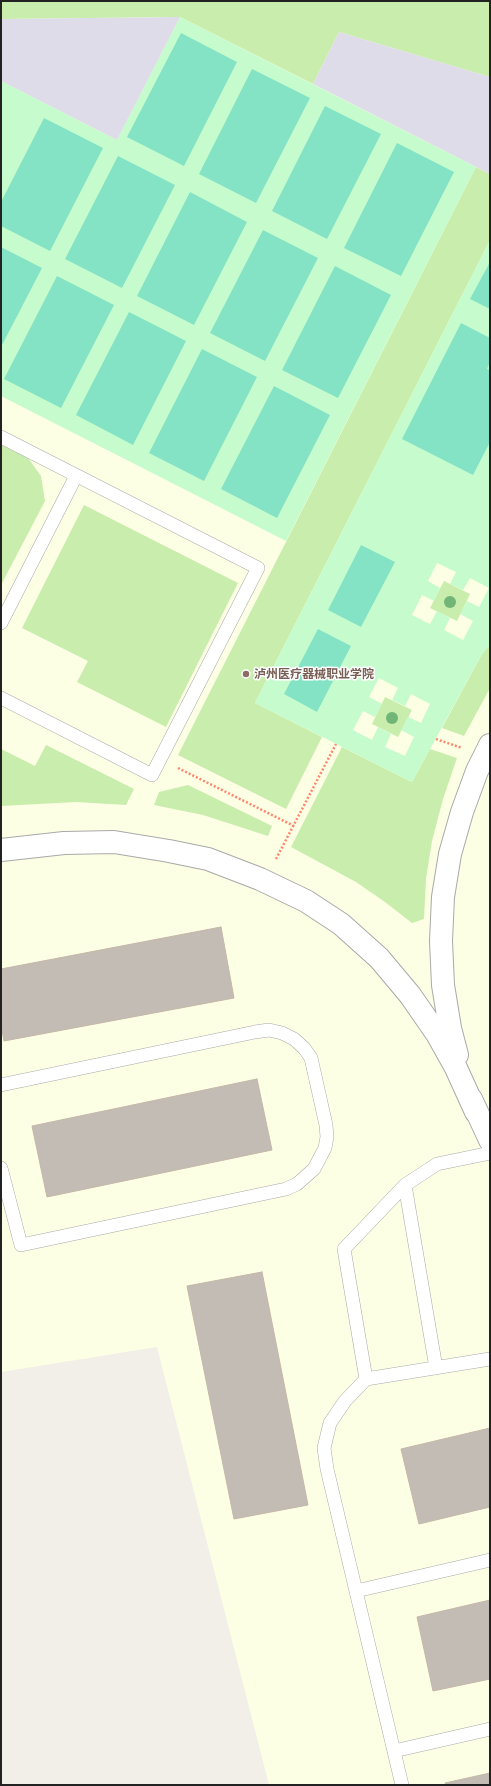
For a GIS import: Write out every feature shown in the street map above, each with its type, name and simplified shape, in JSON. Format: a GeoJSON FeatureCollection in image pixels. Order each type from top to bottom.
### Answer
{"type":"FeatureCollection","features":[{"type":"Feature","properties":{"kind":"street"},"geometry":{"type":"LineString","coordinates":[[476,1112],[461,1071],[450,1028],[443,985],[441,941],[443,897],[450,854],[462,812],[477,771],[490,745]]}},
{"type":"Feature","properties":{"kind":"street"},"geometry":{"type":"LineString","coordinates":[[1,850],[64,843],[114,842],[169,850],[208,860],[265,881],[306,901],[341,924],[378,958],[410,995],[436,1034],[456,1068],[490,1140]]}},
{"type":"Feature","properties":{"kind":"lane"},"geometry":{"type":"LineString","coordinates":[[1,437],[258,568],[152,775],[1,698]]}},
{"type":"Feature","properties":{"kind":"lane"},"geometry":{"type":"LineString","coordinates":[[1,623],[76,476]]}},
{"type":"Feature","properties":{"kind":"lane"},"geometry":{"type":"LineString","coordinates":[[1,1085],[269,1030],[282,1033],[304,1048],[310,1058],[326,1125],[325,1148],[321,1160],[306,1178],[286,1189],[21,1245],[4,1189],[1,1168]]}},
{"type":"Feature","properties":{"kind":"lane"},"geometry":{"type":"LineString","coordinates":[[366,1379],[344,1249],[406,1185],[437,1164],[490,1153]]}},
{"type":"Feature","properties":{"kind":"lane"},"geometry":{"type":"LineString","coordinates":[[406,1185],[436,1368]]}},
{"type":"Feature","properties":{"kind":"lane"},"geometry":{"type":"LineString","coordinates":[[402,1785],[327,1469],[324,1448],[330,1423],[345,1401],[366,1379],[490,1359]]}},
{"type":"Feature","properties":{"kind":"lane"},"geometry":{"type":"LineString","coordinates":[[356,1591],[490,1560]]}},
{"type":"Feature","properties":{"kind":"lane"},"geometry":{"type":"LineString","coordinates":[[394,1751],[490,1729]]}},
{"type":"Feature","properties":{"kind":"path"},"geometry":{"type":"LineString","coordinates":[[265,881],[336,744]]}},
{"type":"Feature","properties":{"kind":"path"},"geometry":{"type":"LineString","coordinates":[[160,759],[294,826]]}},
{"type":"Feature","properties":{"kind":"shaded area","name":"泸州医疗器械职业学院"},"geometry":{"type":"Polygon","coordinates":[[[1,1],[490,1],[490,1785],[269,1785],[157,1347],[1,1372],[1,1]]]}},
{"type":"Feature","properties":{"kind":"shaded area"},"geometry":{"type":"Polygon","coordinates":[[[180,17],[117,140],[1,81],[1,19],[180,17]]]}},
{"type":"Feature","properties":{"kind":"shaded area"},"geometry":{"type":"Polygon","coordinates":[[[339,32],[490,77],[490,174],[313,84],[339,32]]]}},
{"type":"Feature","properties":{"kind":"green space"},"geometry":{"type":"Polygon","coordinates":[[[1,1],[490,1],[490,77],[339,32],[313,84],[180,17],[1,19],[1,1]]]}},
{"type":"Feature","properties":{"kind":"green space"},"geometry":{"type":"Polygon","coordinates":[[[180,17],[476,167],[286,541],[1,396],[1,81],[117,140],[180,17]]]}},
{"type":"Feature","properties":{"kind":"green space"},"geometry":{"type":"Polygon","coordinates":[[[181,33],[237,62],[184,166],[127,137],[181,33]]]}},
{"type":"Feature","properties":{"kind":"green space"},"geometry":{"type":"Polygon","coordinates":[[[252,69],[310,98],[256,203],[199,174],[252,69]]]}},
{"type":"Feature","properties":{"kind":"green space"},"geometry":{"type":"Polygon","coordinates":[[[325,106],[381,134],[327,239],[272,211],[325,106]]]}},
{"type":"Feature","properties":{"kind":"green space"},"geometry":{"type":"Polygon","coordinates":[[[44,118],[103,148],[50,251],[1,226],[1,202],[44,118]]]}},
{"type":"Feature","properties":{"kind":"green space"},"geometry":{"type":"Polygon","coordinates":[[[397,143],[454,172],[401,276],[344,248],[397,143]]]}},
{"type":"Feature","properties":{"kind":"green space"},"geometry":{"type":"Polygon","coordinates":[[[118,156],[175,185],[122,288],[65,259],[118,156]]]}},
{"type":"Feature","properties":{"kind":"green space"},"geometry":{"type":"Polygon","coordinates":[[[476,167],[490,174],[490,240],[255,703],[322,737],[286,809],[178,755],[476,167]]]}},
{"type":"Feature","properties":{"kind":"green space"},"geometry":{"type":"Polygon","coordinates":[[[190,192],[247,222],[194,325],[137,296],[190,192]]]}},
{"type":"Feature","properties":{"kind":"green space"},"geometry":{"type":"Polygon","coordinates":[[[263,230],[318,258],[265,361],[210,333],[263,230]]]}},
{"type":"Feature","properties":{"kind":"green space"},"geometry":{"type":"Polygon","coordinates":[[[490,240],[490,645],[482,654],[412,782],[255,703],[490,240]],[[437,563],[428,581],[440,588],[434,601],[422,595],[412,615],[430,624],[437,611],[450,618],[444,630],[463,640],[473,621],[460,614],[467,601],[479,607],[489,588],[470,578],[463,590],[450,584],[456,572],[437,563]],[[379,678],[369,697],[382,704],[375,717],[363,711],[353,730],[372,740],[378,727],[391,734],[385,747],[405,756],[414,737],[401,730],[408,717],[421,723],[430,704],[411,694],[405,706],[392,700],[398,688],[379,678]]]}},
{"type":"Feature","properties":{"kind":"green space"},"geometry":{"type":"Polygon","coordinates":[[[1,247],[42,268],[1,347],[1,247]]]}},
{"type":"Feature","properties":{"kind":"green space"},"geometry":{"type":"Polygon","coordinates":[[[490,262],[490,309],[470,299],[490,262]]]}},
{"type":"Feature","properties":{"kind":"green space"},"geometry":{"type":"Polygon","coordinates":[[[335,266],[391,295],[338,398],[282,370],[335,266]]]}},
{"type":"Feature","properties":{"kind":"green space"},"geometry":{"type":"Polygon","coordinates":[[[57,276],[114,305],[61,408],[4,379],[57,276]]]}},
{"type":"Feature","properties":{"kind":"green space"},"geometry":{"type":"Polygon","coordinates":[[[129,312],[186,341],[133,445],[76,415],[129,312]]]}},
{"type":"Feature","properties":{"kind":"green space"},"geometry":{"type":"Polygon","coordinates":[[[461,323],[490,338],[490,362],[487,369],[490,370],[490,442],[473,475],[402,439],[461,323]]]}},
{"type":"Feature","properties":{"kind":"green space"},"geometry":{"type":"Polygon","coordinates":[[[202,349],[257,377],[204,481],[149,453],[202,349]]]}},
{"type":"Feature","properties":{"kind":"green space"},"geometry":{"type":"Polygon","coordinates":[[[274,386],[330,415],[277,518],[221,489],[274,386]]]}},
{"type":"Feature","properties":{"kind":"green space"},"geometry":{"type":"Polygon","coordinates":[[[1,444],[28,458],[41,476],[45,501],[1,585],[1,444]]]}},
{"type":"Feature","properties":{"kind":"green space"},"geometry":{"type":"Polygon","coordinates":[[[84,505],[238,583],[166,727],[77,682],[88,661],[22,628],[84,505]]]}},
{"type":"Feature","properties":{"kind":"green space"},"geometry":{"type":"Polygon","coordinates":[[[361,545],[395,562],[361,627],[328,610],[361,545]]]}},
{"type":"Feature","properties":{"kind":"green space"},"geometry":{"type":"Polygon","coordinates":[[[444,581],[470,594],[457,621],[430,608],[444,581]]]}},
{"type":"Feature","properties":{"kind":"green space"},"geometry":{"type":"Polygon","coordinates":[[[318,629],[351,646],[317,712],[284,694],[318,629]]]}},
{"type":"Feature","properties":{"kind":"green space"},"geometry":{"type":"Polygon","coordinates":[[[490,645],[490,688],[464,736],[442,728],[482,654],[490,645]]]}},
{"type":"Feature","properties":{"kind":"green space"},"geometry":{"type":"Polygon","coordinates":[[[385,697],[412,710],[398,737],[372,724],[385,697]]]}},
{"type":"Feature","properties":{"kind":"green space"},"geometry":{"type":"Polygon","coordinates":[[[46,745],[134,789],[126,805],[76,802],[1,806],[1,749],[35,766],[46,745]]]}},
{"type":"Feature","properties":{"kind":"green space"},"geometry":{"type":"Polygon","coordinates":[[[342,747],[412,782],[430,749],[457,758],[443,799],[432,841],[426,879],[424,919],[412,923],[356,882],[291,847],[342,747]]]}},
{"type":"Feature","properties":{"kind":"green space"},"geometry":{"type":"Polygon","coordinates":[[[188,785],[272,826],[268,836],[203,815],[154,805],[159,792],[188,785]]]}},
{"type":"Feature","properties":{"kind":"building"},"geometry":{"type":"Polygon","coordinates":[[[221,927],[234,998],[4,1041],[1,1025],[1,969],[221,927]]]}},
{"type":"Feature","properties":{"kind":"building"},"geometry":{"type":"Polygon","coordinates":[[[257,1079],[272,1150],[47,1197],[32,1126],[257,1079]]]}},
{"type":"Feature","properties":{"kind":"building"},"geometry":{"type":"Polygon","coordinates":[[[262,1272],[308,1505],[234,1519],[187,1286],[262,1272]]]}},
{"type":"Feature","properties":{"kind":"building"},"geometry":{"type":"Polygon","coordinates":[[[490,1428],[490,1507],[419,1524],[401,1449],[490,1428]]]}},
{"type":"Feature","properties":{"kind":"building"},"geometry":{"type":"Polygon","coordinates":[[[490,1600],[490,1679],[433,1691],[417,1617],[490,1600]]]}},
{"type":"Feature","properties":{"kind":"building"},"geometry":{"type":"Polygon","coordinates":[[[490,1773],[490,1785],[446,1785],[445,1783],[490,1773]]]}},
{"type":"Feature","properties":{"kind":"place","name":"泸州医疗器械职业学院"},"geometry":{"type":"Point","coordinates":[246,674]}}]}
